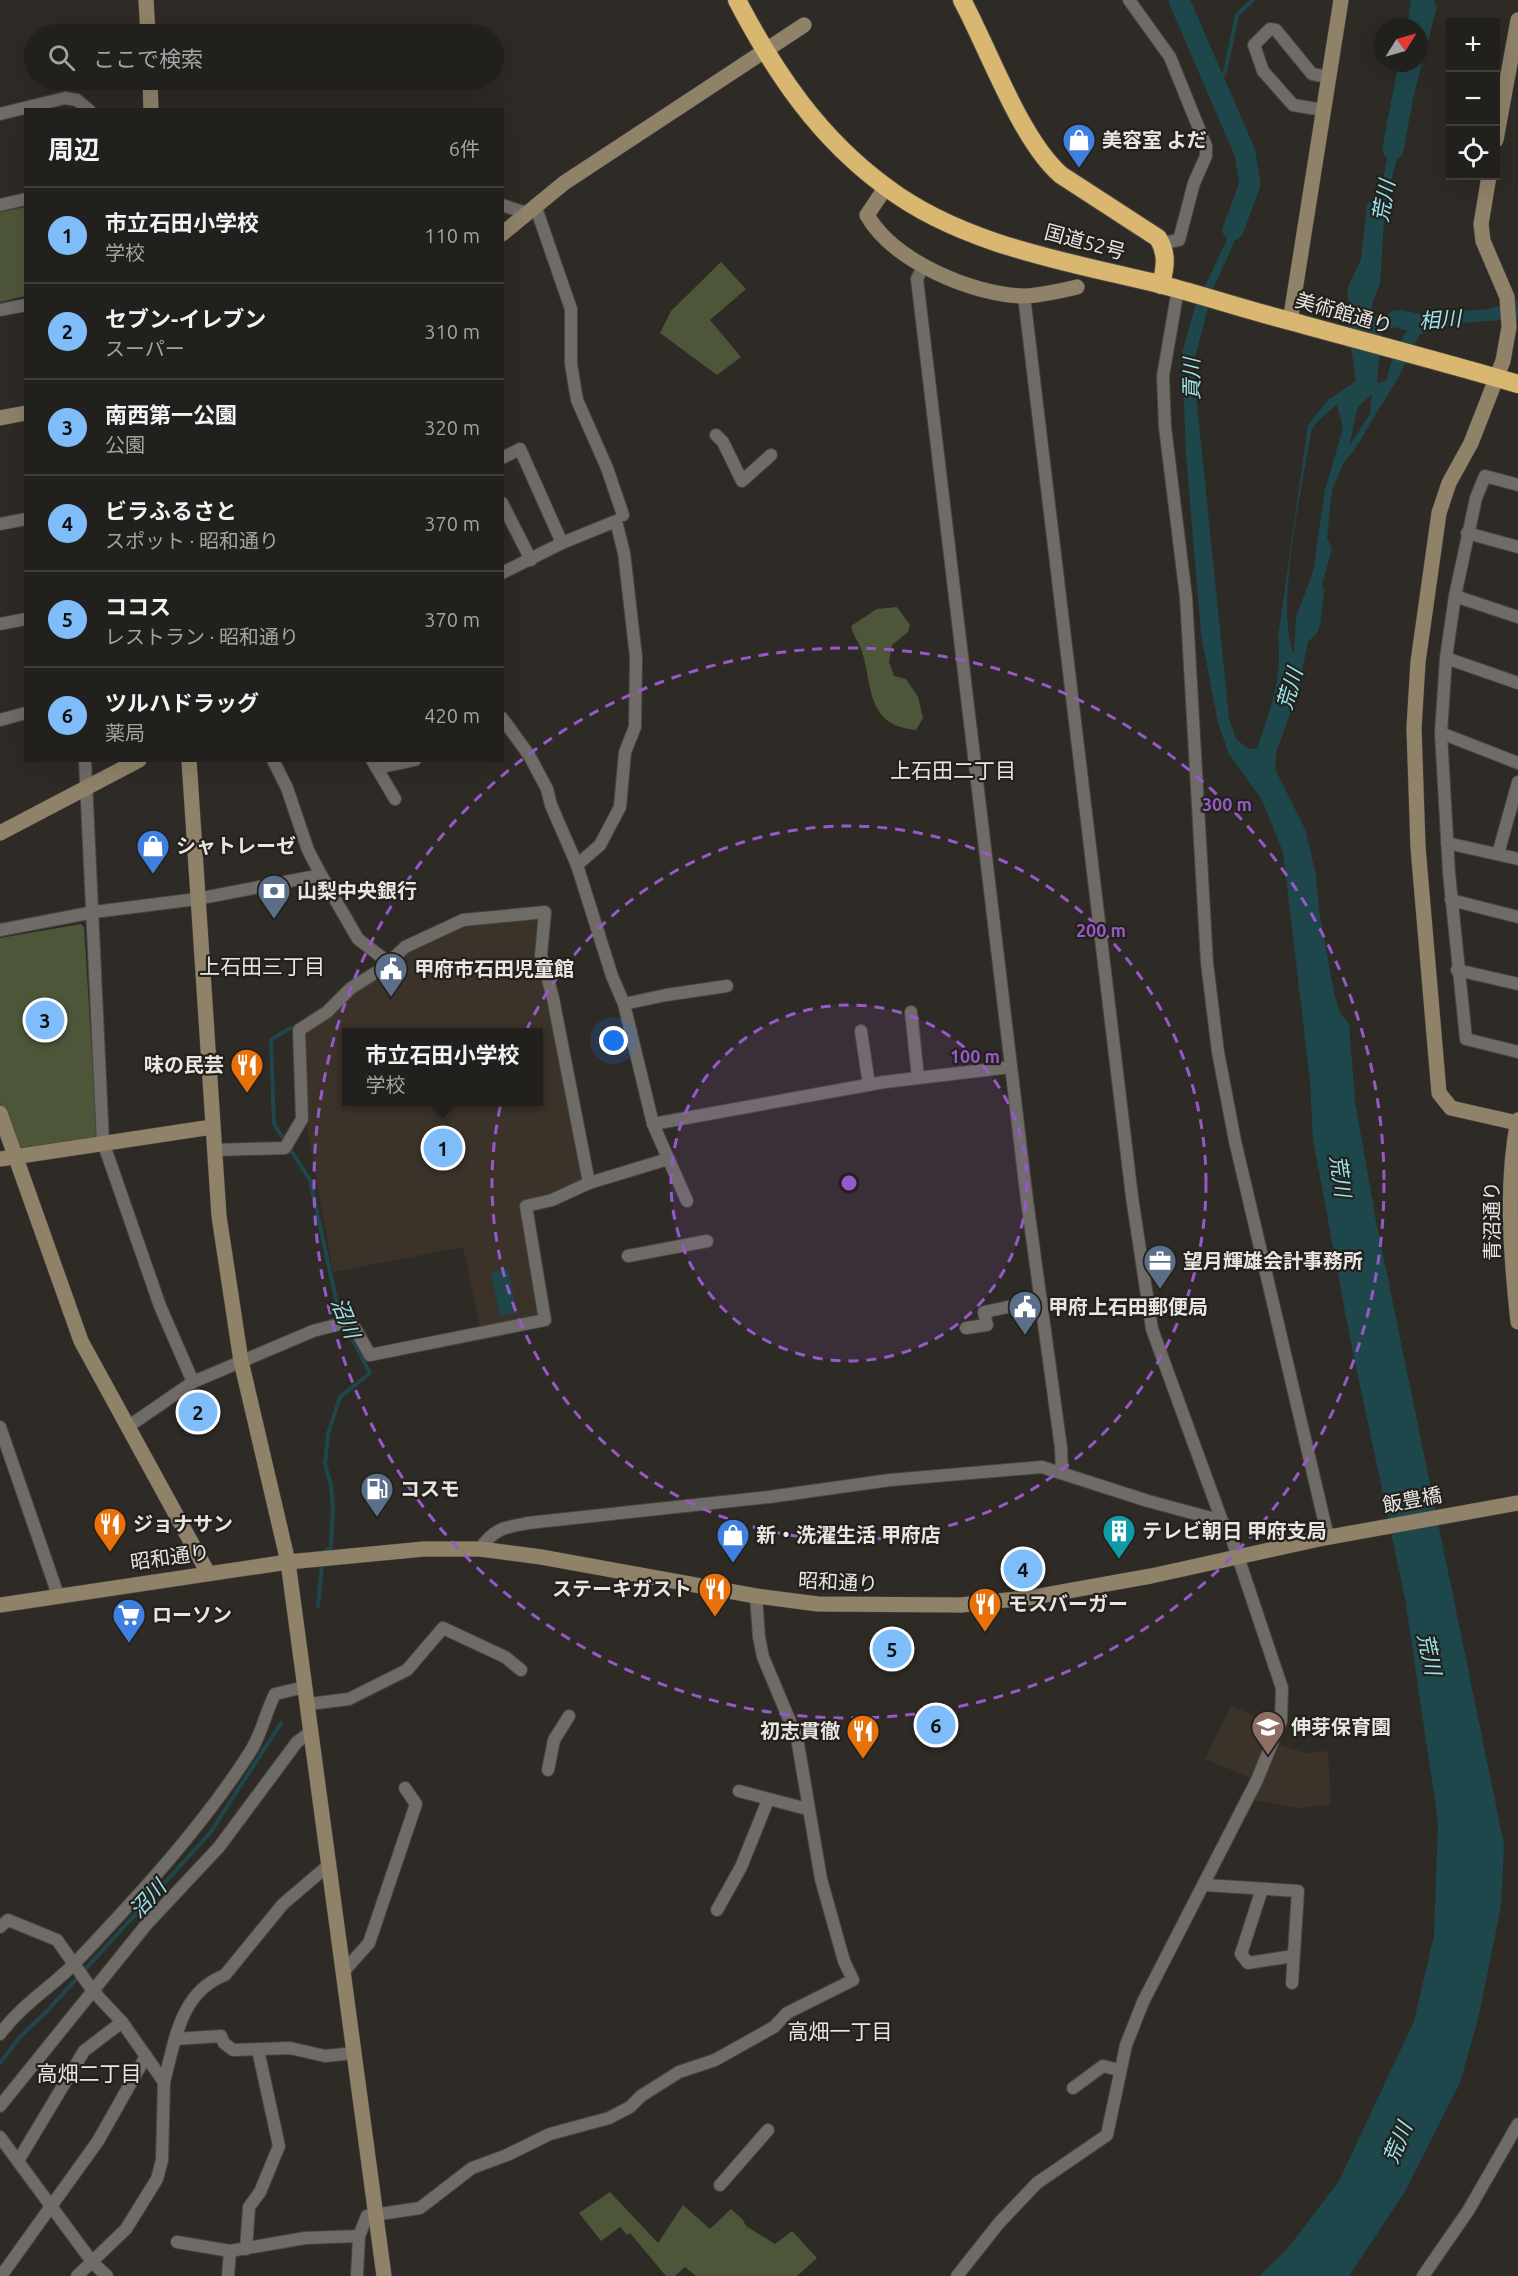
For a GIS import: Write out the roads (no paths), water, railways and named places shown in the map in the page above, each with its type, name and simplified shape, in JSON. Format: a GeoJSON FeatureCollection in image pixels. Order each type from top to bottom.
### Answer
{"type":"FeatureCollection","features":[{"type":"Feature","properties":{"kind":"highway","name":"国道52号"},"geometry":{"type":"LineString","coordinates":[[737,0],[765,52],[808,115],[834,143],[886,188],[932,215],[982,236],[1228,304]]}},
{"type":"Feature","properties":{"kind":"highway","name":"国道52号"},"geometry":{"type":"LineString","coordinates":[[962,0],[1030,136],[1048,163],[1061,175],[1152,233],[1162,243]]}},
{"type":"Feature","properties":{"kind":"highway"},"geometry":{"type":"LineString","coordinates":[[1162,243],[1175,289]]}},
{"type":"Feature","properties":{"kind":"highway","name":"美術館通り"},"geometry":{"type":"LineString","coordinates":[[1228,304],[1518,384]]}},
{"type":"Feature","properties":{"kind":"street"},"geometry":{"type":"LineString","coordinates":[[146,0],[147,24]]}},
{"type":"Feature","properties":{"kind":"street"},"geometry":{"type":"LineString","coordinates":[[1129,0],[1170,57],[1206,146],[1206,156],[1194,183],[1191,206],[1179,240],[1162,243]]}},
{"type":"Feature","properties":{"kind":"street"},"geometry":{"type":"LineString","coordinates":[[1295,323],[1323,110],[1341,0]]}},
{"type":"Feature","properties":{"kind":"street"},"geometry":{"type":"LineString","coordinates":[[1499,126],[1518,20]]}},
{"type":"Feature","properties":{"kind":"street"},"geometry":{"type":"LineString","coordinates":[[504,232],[530,209],[649,125],[804,25]]}},
{"type":"Feature","properties":{"kind":"street"},"geometry":{"type":"LineString","coordinates":[[1323,110],[1293,105],[1263,71],[1254,45],[1270,29],[1276,30],[1312,74],[1328,77]]}},
{"type":"Feature","properties":{"kind":"street"},"geometry":{"type":"LineString","coordinates":[[150,90],[151,108]]}},
{"type":"Feature","properties":{"kind":"street"},"geometry":{"type":"LineString","coordinates":[[40,107],[65,98],[77,100],[87,108]]}},
{"type":"Feature","properties":{"kind":"street"},"geometry":{"type":"LineString","coordinates":[[0,114],[24,110]]}},
{"type":"Feature","properties":{"kind":"street"},"geometry":{"type":"LineString","coordinates":[[1488,180],[1481,224],[1483,241],[1507,297],[1509,327],[1503,361],[1472,443],[1449,483],[1439,513],[1418,662],[1413,766],[1439,1093],[1451,1108],[1518,1121]]}},
{"type":"Feature","properties":{"kind":"street"},"geometry":{"type":"LineString","coordinates":[[886,188],[867,215],[873,227],[924,266],[961,283],[997,293],[1024,296],[1077,286]]}},
{"type":"Feature","properties":{"kind":"street"},"geometry":{"type":"LineString","coordinates":[[0,205],[24,199]]}},
{"type":"Feature","properties":{"kind":"street"},"geometry":{"type":"LineString","coordinates":[[504,205],[530,209]]}},
{"type":"Feature","properties":{"kind":"street"},"geometry":{"type":"LineString","coordinates":[[530,209],[571,309],[571,364],[577,400],[607,468],[619,518],[636,657],[635,726],[625,752],[620,807],[600,845],[577,865]]}},
{"type":"Feature","properties":{"kind":"street"},"geometry":{"type":"LineString","coordinates":[[924,266],[917,279],[918,291],[1011,1067],[1061,1448],[1062,1472]]}},
{"type":"Feature","properties":{"kind":"street"},"geometry":{"type":"LineString","coordinates":[[1175,289],[1163,376],[1165,427],[1186,597],[1207,963],[1218,1052],[1236,1141],[1328,1537]]}},
{"type":"Feature","properties":{"kind":"street"},"geometry":{"type":"LineString","coordinates":[[957,2276],[999,2223],[1037,2183],[1107,2135],[1119,2070],[1143,2002],[1205,1886],[1257,1780],[1281,1721],[1282,1688],[1236,1557],[1229,1530],[1222,1521],[1152,1329],[1132,1197],[1024,296]]}},
{"type":"Feature","properties":{"kind":"street"},"geometry":{"type":"LineString","coordinates":[[0,310],[24,304]]}},
{"type":"Feature","properties":{"kind":"street"},"geometry":{"type":"LineString","coordinates":[[0,418],[24,413]]}},
{"type":"Feature","properties":{"kind":"street"},"geometry":{"type":"LineString","coordinates":[[716,435],[723,442],[742,481],[771,455]]}},
{"type":"Feature","properties":{"kind":"street"},"geometry":{"type":"LineString","coordinates":[[504,457],[520,449],[562,543]]}},
{"type":"Feature","properties":{"kind":"street"},"geometry":{"type":"LineString","coordinates":[[1518,484],[1485,476],[1476,498],[1455,596],[1446,658],[1441,733],[1451,900],[1466,1039],[1518,1052]]}},
{"type":"Feature","properties":{"kind":"street"},"geometry":{"type":"LineString","coordinates":[[504,507],[531,560]]}},
{"type":"Feature","properties":{"kind":"street"},"geometry":{"type":"LineString","coordinates":[[504,572],[619,518]]}},
{"type":"Feature","properties":{"kind":"street"},"geometry":{"type":"LineString","coordinates":[[0,524],[24,519]]}},
{"type":"Feature","properties":{"kind":"street"},"geometry":{"type":"LineString","coordinates":[[1467,533],[1518,548]]}},
{"type":"Feature","properties":{"kind":"street"},"geometry":{"type":"LineString","coordinates":[[1455,596],[1518,617]]}},
{"type":"Feature","properties":{"kind":"street"},"geometry":{"type":"LineString","coordinates":[[0,624],[24,619]]}},
{"type":"Feature","properties":{"kind":"street"},"geometry":{"type":"LineString","coordinates":[[1446,658],[1518,683]]}},
{"type":"Feature","properties":{"kind":"street"},"geometry":{"type":"LineString","coordinates":[[0,720],[24,714]]}},
{"type":"Feature","properties":{"kind":"street"},"geometry":{"type":"LineString","coordinates":[[504,721],[529,754],[547,789],[551,805],[577,865],[612,976],[624,1004],[653,1124],[687,1201]]}},
{"type":"Feature","properties":{"kind":"street"},"geometry":{"type":"LineString","coordinates":[[1441,733],[1518,763]]}},
{"type":"Feature","properties":{"kind":"street"},"geometry":{"type":"LineString","coordinates":[[85,762],[94,912],[103,1142],[160,1306],[193,1382]]}},
{"type":"Feature","properties":{"kind":"street"},"geometry":{"type":"LineString","coordinates":[[0,833],[135,762]]}},
{"type":"Feature","properties":{"kind":"street"},"geometry":{"type":"LineString","coordinates":[[189,762],[219,1216],[241,1361],[288,1562],[309,1704],[384,2276]]}},
{"type":"Feature","properties":{"kind":"street"},"geometry":{"type":"LineString","coordinates":[[274,762],[287,788],[308,850],[321,875],[358,939],[388,962]]}},
{"type":"Feature","properties":{"kind":"street"},"geometry":{"type":"LineString","coordinates":[[394,762],[374,764],[395,799]]}},
{"type":"Feature","properties":{"kind":"street"},"geometry":{"type":"LineString","coordinates":[[1498,854],[1518,782]]}},
{"type":"Feature","properties":{"kind":"street"},"geometry":{"type":"LineString","coordinates":[[1447,843],[1518,859]]}},
{"type":"Feature","properties":{"kind":"street"},"geometry":{"type":"LineString","coordinates":[[0,930],[94,912],[198,899],[321,875]]}},
{"type":"Feature","properties":{"kind":"street"},"geometry":{"type":"LineString","coordinates":[[1451,900],[1518,917]]}},
{"type":"Feature","properties":{"kind":"street"},"geometry":{"type":"LineString","coordinates":[[214,1150],[285,1148],[302,1119],[299,1030],[327,1012],[351,988],[405,947],[463,920],[545,912],[541,955],[553,998],[590,1182]]}},
{"type":"Feature","properties":{"kind":"street"},"geometry":{"type":"LineString","coordinates":[[1458,970],[1518,984]]}},
{"type":"Feature","properties":{"kind":"street"},"geometry":{"type":"LineString","coordinates":[[624,1004],[666,994],[728,986]]}},
{"type":"Feature","properties":{"kind":"street"},"geometry":{"type":"LineString","coordinates":[[911,1012],[918,1077]]}},
{"type":"Feature","properties":{"kind":"street"},"geometry":{"type":"LineString","coordinates":[[861,1031],[869,1085]]}},
{"type":"Feature","properties":{"kind":"street"},"geometry":{"type":"LineString","coordinates":[[653,1124],[918,1077],[1011,1067]]}},
{"type":"Feature","properties":{"kind":"street"},"geometry":{"type":"LineString","coordinates":[[0,1113],[7,1157],[71,1318],[99,1376],[129,1426],[208,1573]]}},
{"type":"Feature","properties":{"kind":"street","name":"青沼通り"},"geometry":{"type":"LineString","coordinates":[[1518,1121],[1511,1256],[1518,1322]]}},
{"type":"Feature","properties":{"kind":"street"},"geometry":{"type":"LineString","coordinates":[[7,1157],[212,1127]]}},
{"type":"Feature","properties":{"kind":"street"},"geometry":{"type":"LineString","coordinates":[[129,1426],[193,1382],[313,1331],[351,1321],[370,1355],[545,1320],[526,1206],[552,1200],[590,1182],[668,1159]]}},
{"type":"Feature","properties":{"kind":"street"},"geometry":{"type":"LineString","coordinates":[[628,1256],[707,1241]]}},
{"type":"Feature","properties":{"kind":"street"},"geometry":{"type":"LineString","coordinates":[[966,1328],[987,1325],[984,1312],[1041,1300]]}},
{"type":"Feature","properties":{"kind":"street"},"geometry":{"type":"LineString","coordinates":[[0,1427],[58,1595]]}},
{"type":"Feature","properties":{"kind":"street"},"geometry":{"type":"LineString","coordinates":[[480,1550],[490,1535],[500,1528],[528,1523],[1012,1468],[1042,1467],[1062,1472],[1148,1501],[1222,1521]]}},
{"type":"Feature","properties":{"kind":"street","name":"飯豊橋"},"geometry":{"type":"LineString","coordinates":[[1328,1537],[1511,1503]]}},
{"type":"Feature","properties":{"kind":"street","name":"昭和通り"},"geometry":{"type":"LineString","coordinates":[[0,1605],[288,1562],[424,1549],[480,1550],[541,1557],[756,1596],[818,1604],[961,1605],[1034,1597],[1151,1576],[1328,1537]]}},
{"type":"Feature","properties":{"kind":"street"},"geometry":{"type":"LineString","coordinates":[[357,2276],[359,2236],[367,2216],[420,2208],[472,2168],[507,2155],[550,2134],[609,2118],[630,2107],[641,2096],[679,2072],[715,2060],[774,2027],[787,2013],[853,1980],[844,1961],[821,1879],[796,1738],[764,1657],[759,1636],[756,1596]]}},
{"type":"Feature","properties":{"kind":"street"},"geometry":{"type":"LineString","coordinates":[[309,1704],[349,1699],[407,1670],[443,1628],[505,1657],[521,1670]]}},
{"type":"Feature","properties":{"kind":"street"},"geometry":{"type":"LineString","coordinates":[[0,2034],[35,1996],[75,1966],[186,1841],[221,1795],[263,1729],[275,1694],[305,1687]]}},
{"type":"Feature","properties":{"kind":"street"},"geometry":{"type":"LineString","coordinates":[[548,1770],[554,1740],[569,1716]]}},
{"type":"Feature","properties":{"kind":"street"},"geometry":{"type":"LineString","coordinates":[[0,2106],[146,1925],[219,1846],[297,1743],[312,1731]]}},
{"type":"Feature","properties":{"kind":"street"},"geometry":{"type":"LineString","coordinates":[[344,1971],[369,1943],[395,1869],[416,1804],[405,1788]]}},
{"type":"Feature","properties":{"kind":"street"},"geometry":{"type":"LineString","coordinates":[[739,1791],[807,1809]]}},
{"type":"Feature","properties":{"kind":"street"},"geometry":{"type":"LineString","coordinates":[[717,1910],[741,1868],[768,1800]]}},
{"type":"Feature","properties":{"kind":"street"},"geometry":{"type":"LineString","coordinates":[[76,2276],[93,2263],[126,2229],[157,2179],[162,2160],[164,2082],[184,2011],[211,1981],[225,1975],[283,1904],[330,1864]]}},
{"type":"Feature","properties":{"kind":"street"},"geometry":{"type":"LineString","coordinates":[[1205,1886],[1298,1891],[1292,1983]]}},
{"type":"Feature","properties":{"kind":"street"},"geometry":{"type":"LineString","coordinates":[[1263,1889],[1241,1954],[1248,1963],[1293,1956]]}},
{"type":"Feature","properties":{"kind":"street"},"geometry":{"type":"LineString","coordinates":[[0,1927],[8,1920],[57,1940],[93,1991],[122,2022],[164,2082]]}},
{"type":"Feature","properties":{"kind":"street"},"geometry":{"type":"LineString","coordinates":[[18,2161],[84,2051],[122,2022]]}},
{"type":"Feature","properties":{"kind":"street"},"geometry":{"type":"LineString","coordinates":[[175,2038],[221,2036],[224,2043],[233,2049],[290,2048],[325,2056],[355,2053]]}},
{"type":"Feature","properties":{"kind":"street"},"geometry":{"type":"LineString","coordinates":[[246,2249],[249,2206],[260,2192],[279,2146],[258,2050]]}},
{"type":"Feature","properties":{"kind":"street"},"geometry":{"type":"LineString","coordinates":[[1,2276],[99,2141],[146,2056]]}},
{"type":"Feature","properties":{"kind":"street"},"geometry":{"type":"LineString","coordinates":[[1072,2088],[1103,2066],[1119,2070]]}},
{"type":"Feature","properties":{"kind":"street"},"geometry":{"type":"LineString","coordinates":[[1423,2276],[1468,2211],[1518,2124]]}},
{"type":"Feature","properties":{"kind":"street"},"geometry":{"type":"LineString","coordinates":[[720,2185],[768,2130]]}},
{"type":"Feature","properties":{"kind":"street"},"geometry":{"type":"LineString","coordinates":[[0,2138],[93,2263],[107,2276]]}},
{"type":"Feature","properties":{"kind":"street"},"geometry":{"type":"LineString","coordinates":[[177,2242],[230,2251],[305,2238],[359,2236]]}},
{"type":"Feature","properties":{"kind":"street"},"geometry":{"type":"LineString","coordinates":[[228,2276],[230,2251]]}},
{"type":"Feature","properties":{"kind":"water"},"geometry":{"type":"Polygon","coordinates":[[[1411,0],[1434,0],[1437,7],[1428,41],[1428,18],[1408,18],[1411,0]]]}},
{"type":"Feature","properties":{"kind":"water","name":"相川"},"geometry":{"type":"Polygon","coordinates":[[[1420,72],[1391,181],[1384,219],[1380,284],[1372,304],[1372,315],[1382,319],[1392,311],[1401,310],[1420,314],[1489,309],[1518,300],[1518,319],[1461,323],[1420,334],[1398,378],[1353,452],[1344,462],[1332,490],[1327,538],[1332,549],[1322,584],[1324,590],[1320,625],[1317,633],[1308,642],[1297,695],[1276,753],[1275,769],[1306,831],[1316,876],[1319,910],[1334,993],[1340,1013],[1349,1024],[1355,1101],[1376,1221],[1504,1844],[1501,1907],[1478,2019],[1460,2083],[1404,2193],[1349,2276],[1259,2276],[1288,2248],[1339,2181],[1414,2021],[1434,1935],[1438,1822],[1405,1598],[1350,1338],[1313,1139],[1310,1081],[1283,852],[1262,800],[1229,754],[1218,723],[1201,634],[1186,454],[1182,354],[1195,307],[1244,204],[1237,236],[1213,289],[1193,365],[1229,718],[1236,739],[1249,749],[1257,748],[1277,681],[1278,638],[1308,425],[1328,400],[1356,381],[1346,311],[1349,303],[1347,289],[1361,260],[1367,205],[1381,190],[1392,133],[1406,108],[1407,80],[1404,73],[1420,72]],[[1395,327],[1381,331],[1377,383],[1386,381],[1395,350],[1407,331],[1395,327]],[[1372,394],[1358,407],[1349,446],[1370,414],[1372,394]],[[1337,404],[1316,423],[1311,432],[1297,513],[1288,578],[1287,608],[1289,634],[1294,654],[1296,617],[1313,572],[1325,490],[1343,428],[1337,404]]]}},
{"type":"Feature","properties":{"kind":"water"},"geometry":{"type":"Polygon","coordinates":[[[508,1269],[517,1313],[500,1316],[491,1272],[508,1269]]]}},
{"type":"Feature","properties":{"kind":"waterway","name":"貢川"},"geometry":{"type":"LineString","coordinates":[[1179,0],[1245,153],[1250,184],[1233,230]]}},
{"type":"Feature","properties":{"kind":"waterway"},"geometry":{"type":"LineString","coordinates":[[1216,87],[1225,72],[1237,15],[1253,0]]}},
{"type":"Feature","properties":{"kind":"waterway","name":"荒川"},"geometry":{"type":"LineString","coordinates":[[1393,149],[1407,72]]}},
{"type":"Feature","properties":{"kind":"waterway","name":"沼川"},"geometry":{"type":"LineString","coordinates":[[290,1028],[271,1040],[274,1124],[310,1180],[339,1313],[370,1373],[340,1397],[328,1434],[325,1464],[331,1485],[333,1508],[331,1547],[323,1553]]}},
{"type":"Feature","properties":{"kind":"waterway","name":"沼川"},"geometry":{"type":"LineString","coordinates":[[318,1606],[322,1564]]}},
{"type":"Feature","properties":{"kind":"waterway","name":"沼川"},"geometry":{"type":"LineString","coordinates":[[0,2063],[19,2038],[48,2010],[210,1833],[281,1723]]}},
{"type":"Feature","properties":{"kind":"place","name":"美容室 よだ"},"geometry":{"type":"Point","coordinates":[1079,169]}},
{"type":"Feature","properties":{"kind":"place","name":"シャトレーゼ"},"geometry":{"type":"Point","coordinates":[153,875]}},
{"type":"Feature","properties":{"kind":"place","name":"山梨中央銀行"},"geometry":{"type":"Point","coordinates":[274,920]}},
{"type":"Feature","properties":{"kind":"place","name":"甲府市石田児童館"},"geometry":{"type":"Point","coordinates":[391,998]}},
{"type":"Feature","properties":{"kind":"place","name":"南西第一公園"},"geometry":{"type":"Point","coordinates":[45,1020]}},
{"type":"Feature","properties":{"kind":"place","name":"味の民芸"},"geometry":{"type":"Point","coordinates":[247,1094]}},
{"type":"Feature","properties":{"kind":"place","name":"市立石田小学校"},"geometry":{"type":"Point","coordinates":[443,1148]}},
{"type":"Feature","properties":{"kind":"place","name":"望月輝雄会計事務所"},"geometry":{"type":"Point","coordinates":[1160,1290]}},
{"type":"Feature","properties":{"kind":"place","name":"甲府上石田郵便局"},"geometry":{"type":"Point","coordinates":[1025,1336]}},
{"type":"Feature","properties":{"kind":"place","name":"セブン-イレブン"},"geometry":{"type":"Point","coordinates":[198,1412]}},
{"type":"Feature","properties":{"kind":"place","name":"コスモ"},"geometry":{"type":"Point","coordinates":[377,1518]}},
{"type":"Feature","properties":{"kind":"place","name":"ジョナサン"},"geometry":{"type":"Point","coordinates":[110,1553]}},
{"type":"Feature","properties":{"kind":"place","name":"テレビ朝日 甲府支局"},"geometry":{"type":"Point","coordinates":[1119,1560]}},
{"type":"Feature","properties":{"kind":"place","name":"新・洗濯生活 甲府店"},"geometry":{"type":"Point","coordinates":[733,1564]}},
{"type":"Feature","properties":{"kind":"place","name":"ビラふるさと"},"geometry":{"type":"Point","coordinates":[1023,1569]}},
{"type":"Feature","properties":{"kind":"place","name":"ステーキガスト"},"geometry":{"type":"Point","coordinates":[715,1618]}},
{"type":"Feature","properties":{"kind":"place","name":"モスバーガー"},"geometry":{"type":"Point","coordinates":[985,1633]}},
{"type":"Feature","properties":{"kind":"place","name":"ローソン"},"geometry":{"type":"Point","coordinates":[129,1644]}},
{"type":"Feature","properties":{"kind":"place","name":"ココス"},"geometry":{"type":"Point","coordinates":[892,1649]}},
{"type":"Feature","properties":{"kind":"place","name":"ツルハドラッグ"},"geometry":{"type":"Point","coordinates":[936,1725]}},
{"type":"Feature","properties":{"kind":"place","name":"伸芽保育園"},"geometry":{"type":"Point","coordinates":[1268,1756]}},
{"type":"Feature","properties":{"kind":"place","name":"初志貫徹"},"geometry":{"type":"Point","coordinates":[863,1760]}},
{"type":"Feature","properties":{"kind":"district","name":"上石田二丁目"},"geometry":{"type":"Point","coordinates":[953,771]}},
{"type":"Feature","properties":{"kind":"district","name":"上石田三丁目"},"geometry":{"type":"Point","coordinates":[262,967]}},
{"type":"Feature","properties":{"kind":"district","name":"高畑一丁目"},"geometry":{"type":"Point","coordinates":[840,2032]}},
{"type":"Feature","properties":{"kind":"district","name":"高畑二丁目"},"geometry":{"type":"Point","coordinates":[89,2074]}}]}
